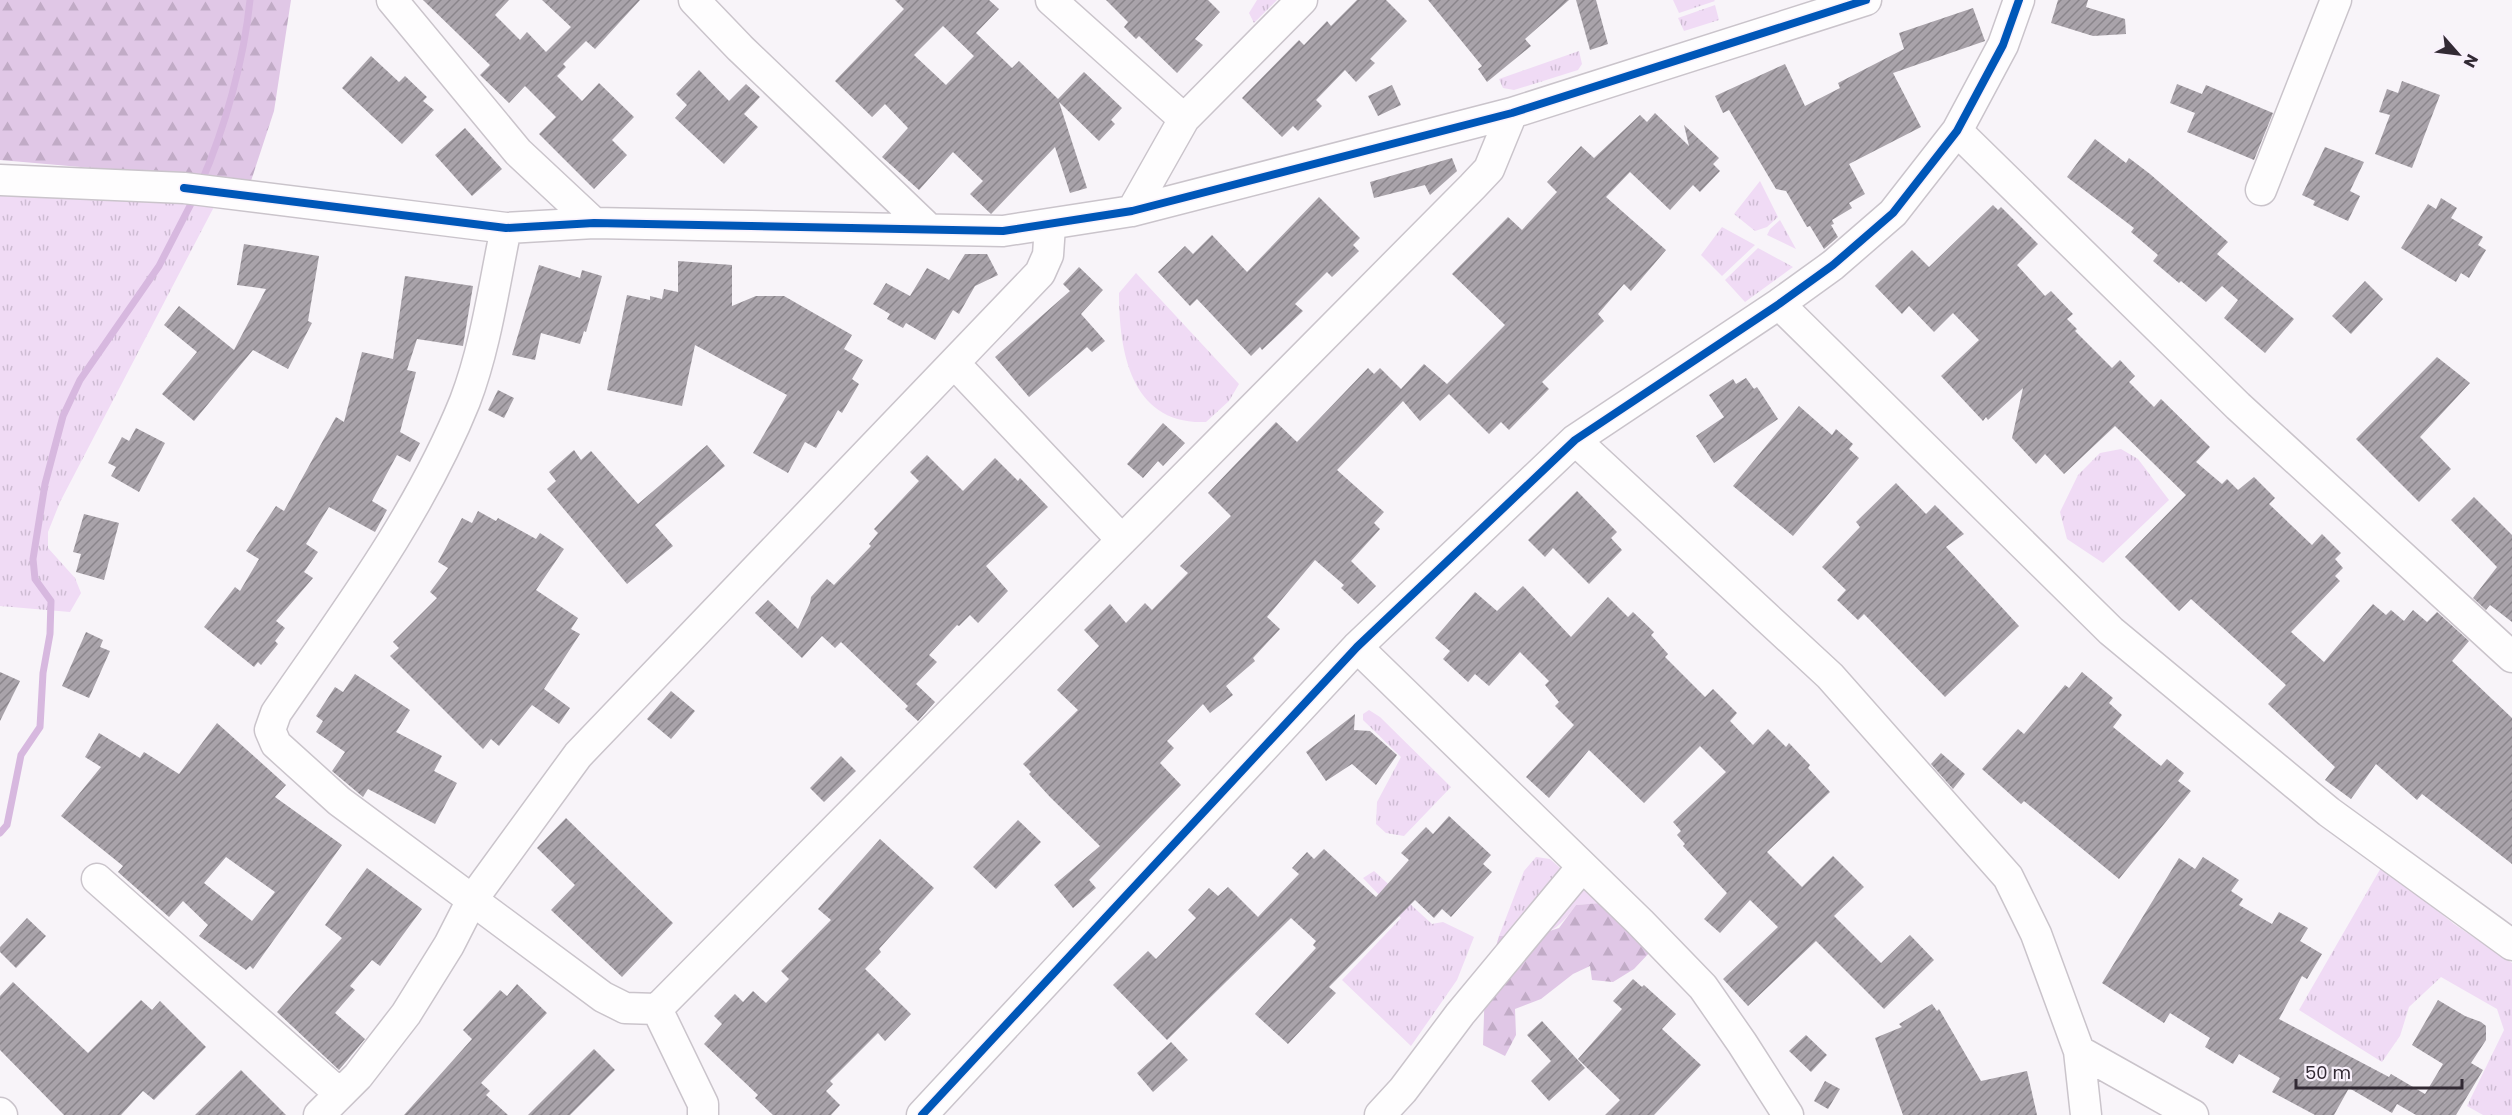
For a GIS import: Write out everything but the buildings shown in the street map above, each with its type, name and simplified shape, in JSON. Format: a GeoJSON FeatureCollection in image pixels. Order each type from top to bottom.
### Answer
{"type":"FeatureCollection","features":[{"type":"Feature","properties":{"kind":"street"},"geometry":{"type":"LineString","coordinates":[[392,0],[518,152],[594,223]]}},
{"type":"Feature","properties":{"kind":"street"},"geometry":{"type":"LineString","coordinates":[[694,0],[740,48],[929,229]]}},
{"type":"Feature","properties":{"kind":"street"},"geometry":{"type":"LineString","coordinates":[[1051,0],[1184,119]]}},
{"type":"Feature","properties":{"kind":"street"},"geometry":{"type":"LineString","coordinates":[[1132,211],[1184,119],[1302,0]]}},
{"type":"Feature","properties":{"kind":"street"},"geometry":{"type":"LineString","coordinates":[[0,180],[217,191],[506,228],[594,223],[1003,231],[1050,226],[1132,211],[1512,113],[1866,0]]}},
{"type":"Feature","properties":{"kind":"street"},"geometry":{"type":"LineString","coordinates":[[922,1115],[1357,647],[1575,440],[1779,304],[1833,265],[1893,213],[1957,132],[2003,45],[2019,0]]}},
{"type":"Feature","properties":{"kind":"street"},"geometry":{"type":"LineString","coordinates":[[2261,190],[2336,0]]}},
{"type":"Feature","properties":{"kind":"street"},"geometry":{"type":"LineString","coordinates":[[506,228],[481,346],[465,399],[433,473],[391,545],[276,713],[270,730],[276,744],[339,801],[603,997],[625,1008],[657,1009],[1489,169],[1512,113]]}},
{"type":"Feature","properties":{"kind":"street"},"geometry":{"type":"LineString","coordinates":[[1957,132],[2238,406],[2512,657]]}},
{"type":"Feature","properties":{"kind":"street"},"geometry":{"type":"LineString","coordinates":[[319,1115],[358,1076],[406,1014],[449,945],[472,900],[578,755],[1040,273],[1048,255],[1050,226]]}},
{"type":"Feature","properties":{"kind":"street"},"geometry":{"type":"LineString","coordinates":[[1779,304],[2111,631],[2329,812],[2512,945]]}},
{"type":"Feature","properties":{"kind":"street"},"geometry":{"type":"LineString","coordinates":[[954,363],[1122,540]]}},
{"type":"Feature","properties":{"kind":"street"},"geometry":{"type":"LineString","coordinates":[[1575,440],[1830,676],[2008,878],[2036,934],[2079,1051],[2086,1115]]}},
{"type":"Feature","properties":{"kind":"street"},"geometry":{"type":"LineString","coordinates":[[1357,647],[1640,922],[1702,987],[1749,1052],[1788,1115]]}},
{"type":"Feature","properties":{"kind":"street"},"geometry":{"type":"LineString","coordinates":[[1380,1115],[1403,1090],[1460,1014],[1582,867]]}},
{"type":"Feature","properties":{"kind":"street"},"geometry":{"type":"LineString","coordinates":[[97,879],[340,1094]]}},
{"type":"Feature","properties":{"kind":"street"},"geometry":{"type":"LineString","coordinates":[[657,1009],[703,1104],[703,1115]]}},
{"type":"Feature","properties":{"kind":"street"},"geometry":{"type":"LineString","coordinates":[[2079,1051],[2193,1115]]}},
{"type":"Feature","properties":{"kind":"green space"},"geometry":{"type":"Polygon","coordinates":[[[0,0],[291,0],[274,111],[249,187],[173,175],[0,160],[0,0]]]}},
{"type":"Feature","properties":{"kind":"green space"},"geometry":{"type":"Polygon","coordinates":[[[1257,0],[1277,0],[1254,23],[1249,13],[1257,0]]]}},
{"type":"Feature","properties":{"kind":"green space"},"geometry":{"type":"Polygon","coordinates":[[[1673,0],[1714,0],[1715,1],[1679,13],[1673,0]]]}},
{"type":"Feature","properties":{"kind":"green space"},"geometry":{"type":"Polygon","coordinates":[[[1715,5],[1719,20],[1684,31],[1678,18],[1715,5]]]}},
{"type":"Feature","properties":{"kind":"green space"},"geometry":{"type":"Polygon","coordinates":[[[1579,51],[1582,64],[1578,70],[1514,90],[1503,88],[1499,79],[1579,51]]]}},
{"type":"Feature","properties":{"kind":"green space"},"geometry":{"type":"Polygon","coordinates":[[[1760,181],[1778,217],[1767,227],[1755,231],[1734,214],[1760,181]]]}},
{"type":"Feature","properties":{"kind":"green space"},"geometry":{"type":"Polygon","coordinates":[[[0,185],[216,203],[60,502],[48,532],[48,548],[75,578],[81,593],[70,612],[0,606],[0,185]]]}},
{"type":"Feature","properties":{"kind":"green space"},"geometry":{"type":"Polygon","coordinates":[[[1780,220],[1796,249],[1767,235],[1780,220]]]}},
{"type":"Feature","properties":{"kind":"green space"},"geometry":{"type":"Polygon","coordinates":[[[1722,227],[1755,245],[1722,276],[1701,255],[1722,227]]]}},
{"type":"Feature","properties":{"kind":"green space"},"geometry":{"type":"Polygon","coordinates":[[[1758,248],[1793,267],[1745,302],[1725,280],[1758,248]]]}},
{"type":"Feature","properties":{"kind":"green space"},"geometry":{"type":"Polygon","coordinates":[[[1136,273],[1239,384],[1229,401],[1206,422],[1181,420],[1161,411],[1146,398],[1134,381],[1122,338],[1119,293],[1136,273]]]}},
{"type":"Feature","properties":{"kind":"green space"},"geometry":{"type":"Polygon","coordinates":[[[2121,449],[2138,459],[2169,500],[2103,563],[2067,539],[2060,512],[2078,475],[2100,453],[2121,449]]]}},
{"type":"Feature","properties":{"kind":"green space"},"geometry":{"type":"Polygon","coordinates":[[[1369,710],[1380,717],[1451,787],[1404,836],[1386,833],[1376,824],[1377,802],[1401,757],[1363,720],[1363,714],[1369,710]]]}},
{"type":"Feature","properties":{"kind":"green space"},"geometry":{"type":"Polygon","coordinates":[[[1536,857],[1550,859],[1600,903],[1576,905],[1559,925],[1544,934],[1499,936],[1524,871],[1536,857]]]}},
{"type":"Feature","properties":{"kind":"green space"},"geometry":{"type":"Polygon","coordinates":[[[2382,866],[2454,924],[2512,963],[2512,1115],[2483,1115],[2467,1106],[2504,1030],[2497,1009],[2441,977],[2409,1007],[2400,1036],[2382,1062],[2299,1010],[2382,866]]]}},
{"type":"Feature","properties":{"kind":"green space"},"geometry":{"type":"Polygon","coordinates":[[[1374,871],[1432,924],[1443,922],[1474,937],[1457,980],[1411,1046],[1342,980],[1401,918],[1363,878],[1374,871]]]}},
{"type":"Feature","properties":{"kind":"green space"},"geometry":{"type":"Polygon","coordinates":[[[1600,903],[1651,951],[1634,969],[1613,982],[1592,980],[1590,966],[1573,974],[1541,999],[1515,1009],[1516,1035],[1505,1056],[1483,1045],[1485,985],[1499,936],[1534,936],[1559,928],[1576,905],[1600,903]]]}},
{"type":"Feature","properties":{"kind":"waterway"},"geometry":{"type":"LineString","coordinates":[[201,183],[218,140],[232,93],[243,46],[250,0]]}},
{"type":"Feature","properties":{"kind":"waterway"},"geometry":{"type":"LineString","coordinates":[[0,833],[7,825],[21,755],[40,727],[43,673],[50,634],[51,601],[35,579],[33,559],[45,484],[63,416],[80,380],[159,266],[195,196]]}},
{"type":"Feature","properties":{"kind":"cycle path"},"geometry":{"type":"LineString","coordinates":[[184,188],[506,228],[594,223],[1003,231],[1132,211],[1512,113],[1866,0]]}},
{"type":"Feature","properties":{"kind":"cycle path"},"geometry":{"type":"LineString","coordinates":[[922,1115],[1357,647],[1575,440],[1779,304],[1833,265],[1893,213],[1957,131],[2003,45],[2019,0]]}}]}
